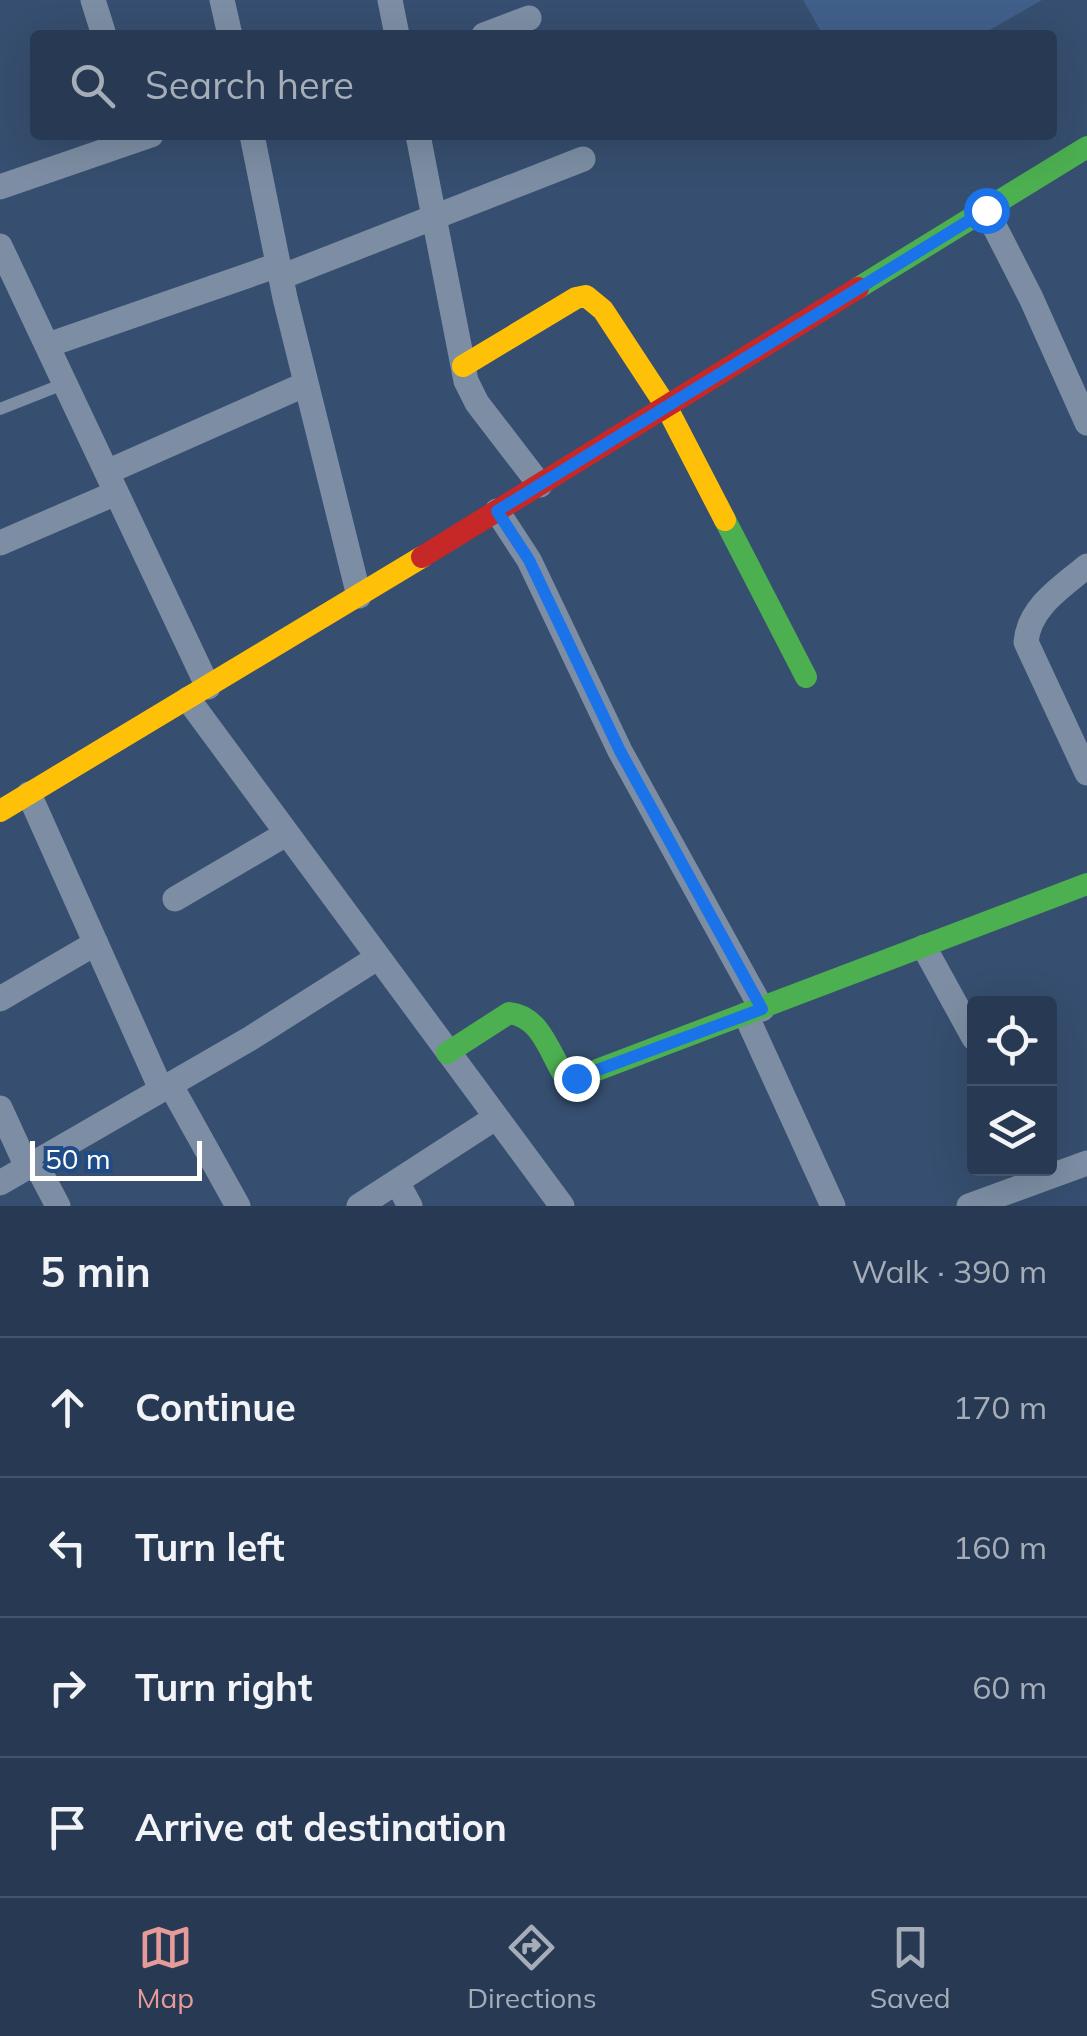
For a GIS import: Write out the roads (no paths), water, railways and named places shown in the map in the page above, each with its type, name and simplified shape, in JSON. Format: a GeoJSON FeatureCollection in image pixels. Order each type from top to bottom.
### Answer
{"type":"FeatureCollection","features":[{"type":"Feature","properties":{"kind":"street"},"geometry":{"type":"LineString","coordinates":[[94,0],[103,30]]}},
{"type":"Feature","properties":{"kind":"street"},"geometry":{"type":"LineString","coordinates":[[222,0],[229,30]]}},
{"type":"Feature","properties":{"kind":"street"},"geometry":{"type":"LineString","coordinates":[[390,0],[396,30]]}},
{"type":"Feature","properties":{"kind":"street"},"geometry":{"type":"LineString","coordinates":[[497,30],[529,18]]}},
{"type":"Feature","properties":{"kind":"street"},"geometry":{"type":"LineString","coordinates":[[0,187],[132,140]]}},
{"type":"Feature","properties":{"kind":"street"},"geometry":{"type":"LineString","coordinates":[[253,140],[279,271],[358,596]]}},
{"type":"Feature","properties":{"kind":"street"},"geometry":{"type":"LineString","coordinates":[[419,140],[466,381],[477,403],[540,485]]}},
{"type":"Feature","properties":{"kind":"street"},"geometry":{"type":"LineString","coordinates":[[0,812],[986,210],[1084,156]]}},
{"type":"Feature","properties":{"kind":"street"},"geometry":{"type":"LineString","coordinates":[[48,345],[279,271],[583,159]]}},
{"type":"Feature","properties":{"kind":"street"},"geometry":{"type":"LineString","coordinates":[[986,210],[1087,423]]}},
{"type":"Feature","properties":{"kind":"street"},"geometry":{"type":"LineString","coordinates":[[0,246],[112,483],[198,693],[286,834],[562,1206]]}},
{"type":"Feature","properties":{"kind":"street"},"geometry":{"type":"LineString","coordinates":[[463,366],[576,298],[586,296],[603,310],[666,406],[806,678]]}},
{"type":"Feature","properties":{"kind":"street"},"geometry":{"type":"LineString","coordinates":[[0,543],[306,384]]}},
{"type":"Feature","properties":{"kind":"street"},"geometry":{"type":"LineString","coordinates":[[497,511],[529,560],[620,751],[754,1012],[833,1206]]}},
{"type":"Feature","properties":{"kind":"street"},"geometry":{"type":"LineString","coordinates":[[1087,566],[1038,608],[1027,627],[1026,642],[1087,773]]}},
{"type":"Feature","properties":{"kind":"street"},"geometry":{"type":"LineString","coordinates":[[29,794],[166,1087],[238,1206]]}},
{"type":"Feature","properties":{"kind":"street"},"geometry":{"type":"LineString","coordinates":[[175,899],[286,834]]}},
{"type":"Feature","properties":{"kind":"street"},"geometry":{"type":"LineString","coordinates":[[446,1054],[516,1012],[531,1020],[560,1070],[570,1079],[1087,884]]}},
{"type":"Feature","properties":{"kind":"street"},"geometry":{"type":"LineString","coordinates":[[0,1000],[96,943]]}},
{"type":"Feature","properties":{"kind":"street"},"geometry":{"type":"LineString","coordinates":[[924,947],[967,1025]]}},
{"type":"Feature","properties":{"kind":"street"},"geometry":{"type":"LineString","coordinates":[[0,1183],[251,1038],[376,958]]}},
{"type":"Feature","properties":{"kind":"street"},"geometry":{"type":"LineString","coordinates":[[0,1108],[58,1206]]}},
{"type":"Feature","properties":{"kind":"street"},"geometry":{"type":"LineString","coordinates":[[358,1206],[495,1118]]}},
{"type":"Feature","properties":{"kind":"street"},"geometry":{"type":"LineString","coordinates":[[1057,1170],[1087,1163]]}},
{"type":"Feature","properties":{"kind":"street"},"geometry":{"type":"LineString","coordinates":[[970,1206],[1040,1176]]}},
{"type":"Feature","properties":{"kind":"street"},"geometry":{"type":"LineString","coordinates":[[396,1182],[410,1206]]}},
{"type":"Feature","properties":{"kind":"lane"},"geometry":{"type":"LineString","coordinates":[[0,410],[66,383]]}},
{"type":"Feature","properties":{"kind":"water"},"geometry":{"type":"Polygon","coordinates":[[[803,0],[1042,0],[990,30],[820,30],[803,0]]]}}]}
